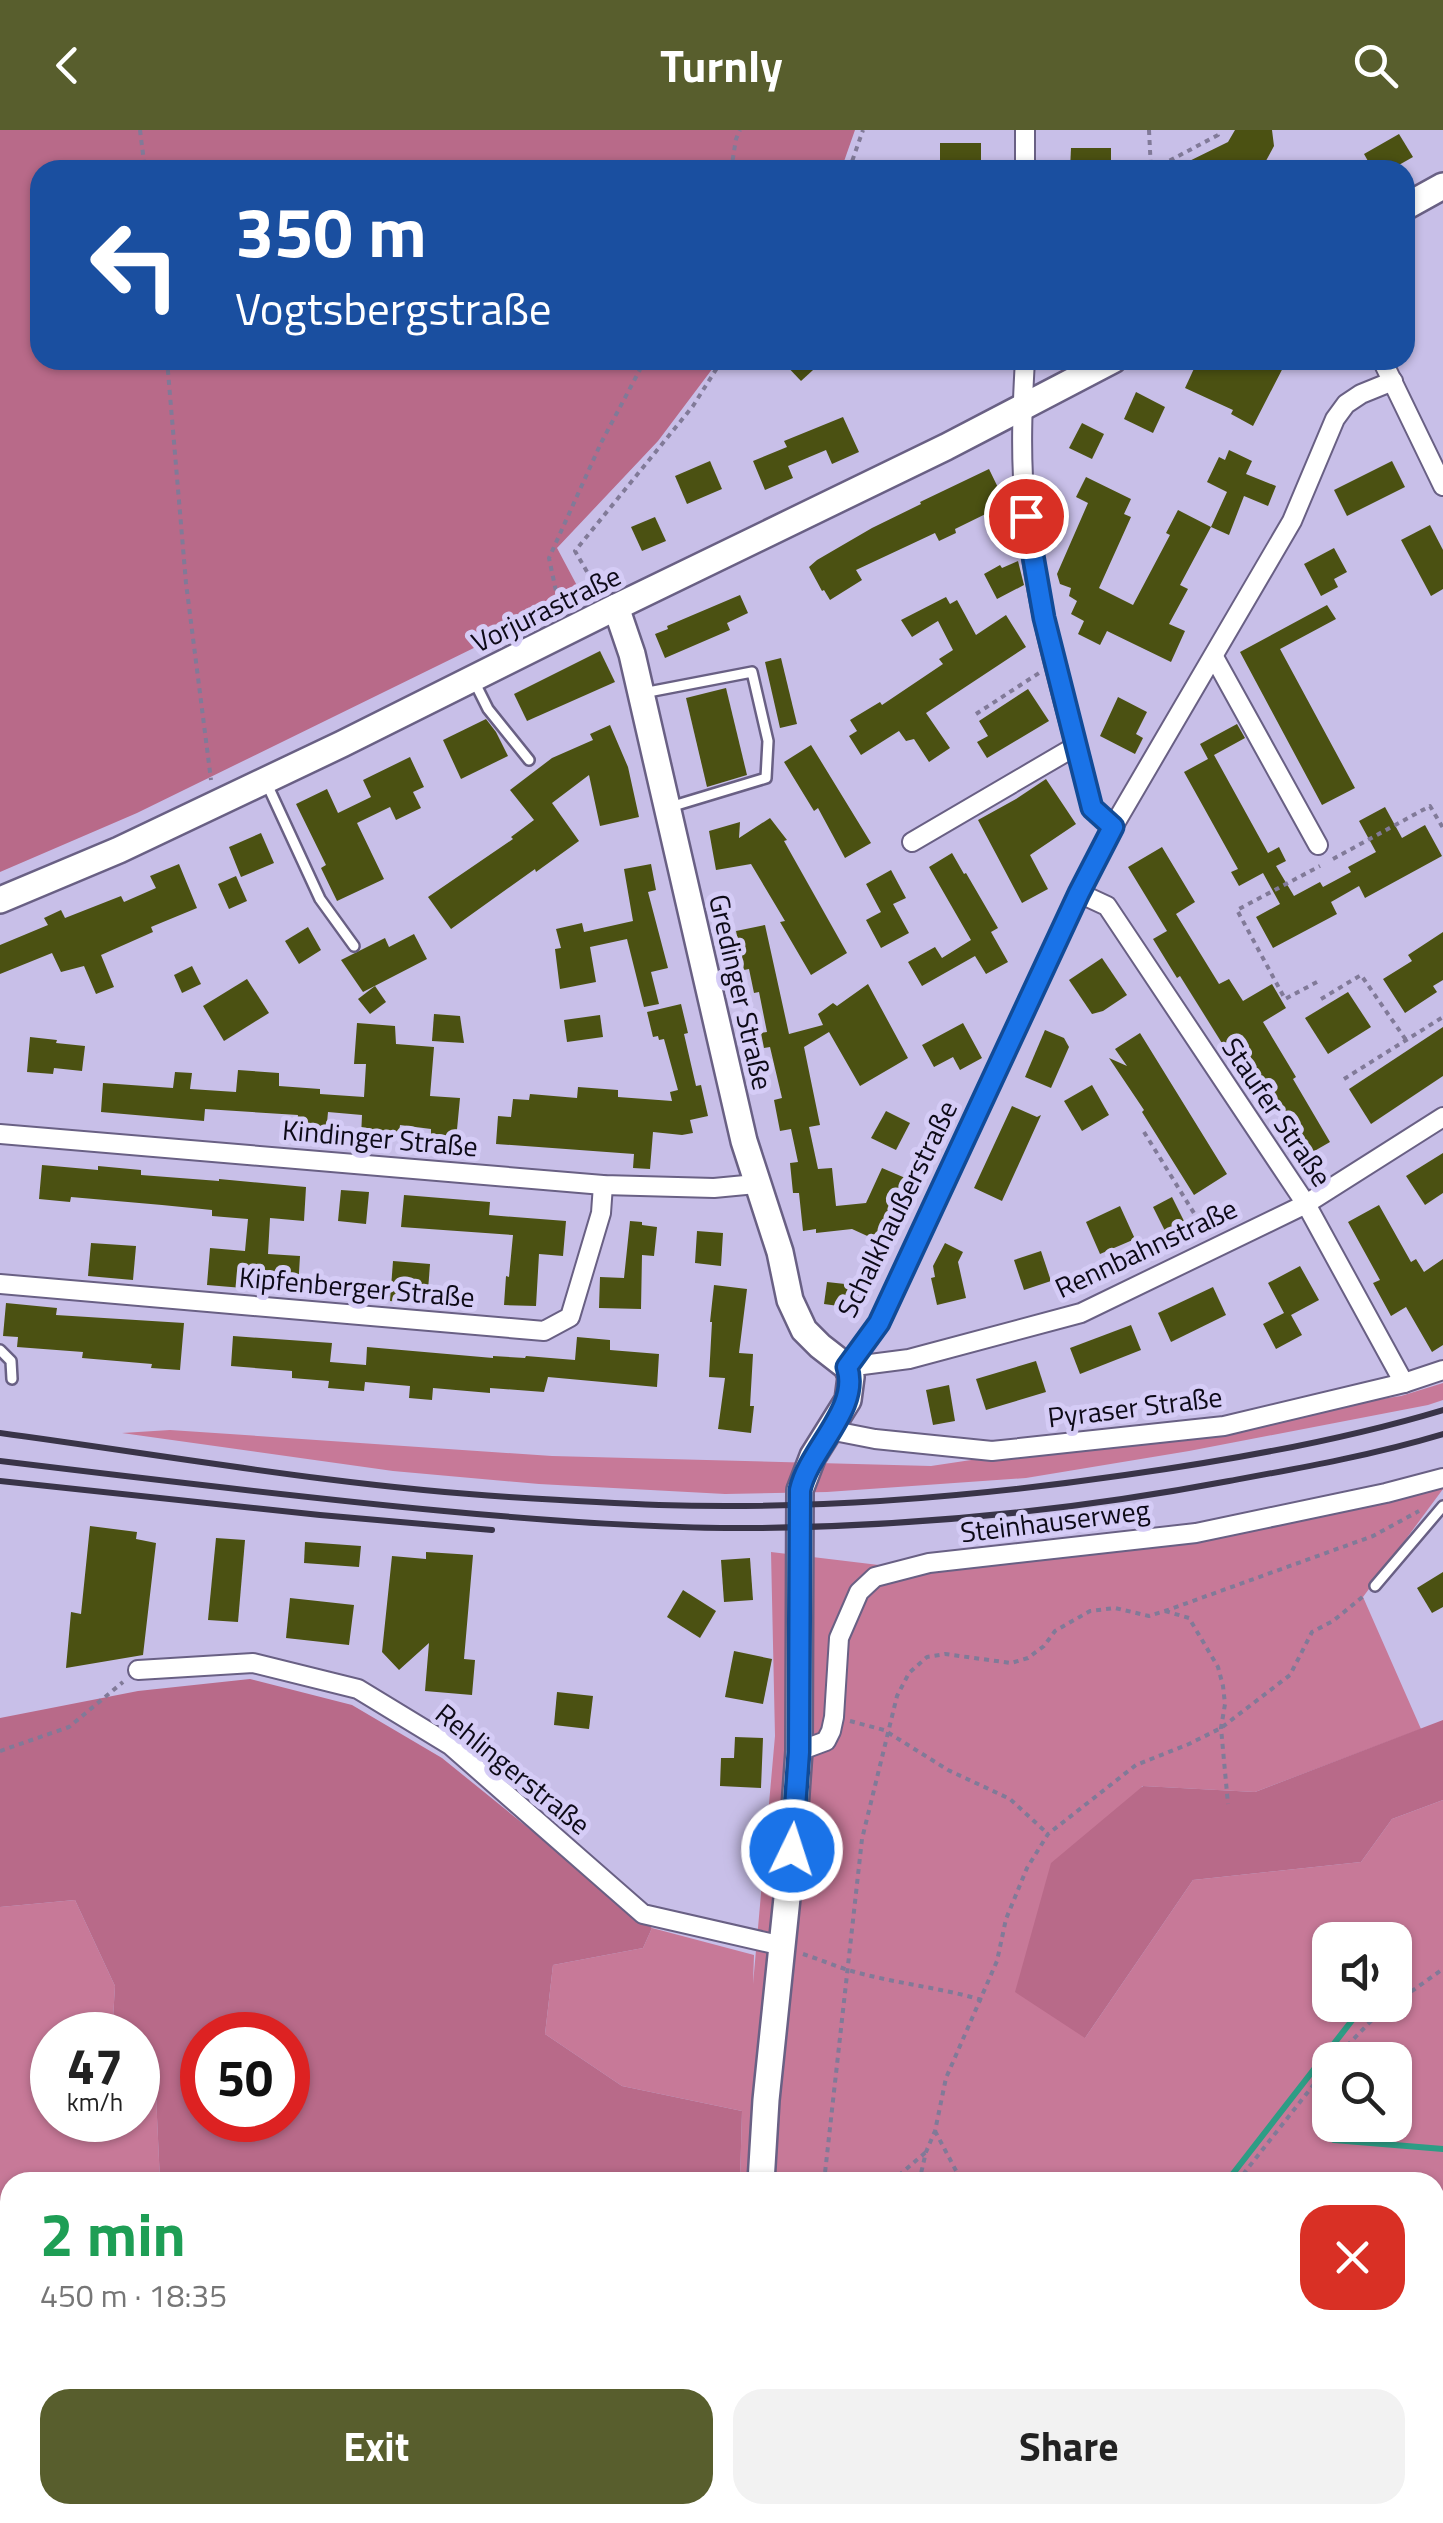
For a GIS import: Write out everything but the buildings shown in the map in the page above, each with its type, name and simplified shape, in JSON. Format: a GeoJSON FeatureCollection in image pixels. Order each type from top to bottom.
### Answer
{"type":"FeatureCollection","features":[{"type":"Feature","properties":{"kind":"main road"},"geometry":{"type":"LineString","coordinates":[[1415,201],[1443,186]]}},
{"type":"Feature","properties":{"kind":"main road","name":"Vorjurastraße"},"geometry":{"type":"LineString","coordinates":[[0,900],[119,850],[265,781],[1094,370]]}},
{"type":"Feature","properties":{"kind":"main road","name":"Gredinger Straße"},"geometry":{"type":"LineString","coordinates":[[612,609],[629,641],[744,1141],[780,1252],[790,1300],[804,1330],[847,1367]]}},
{"type":"Feature","properties":{"kind":"main road","name":"Schalkhaußerstraße"},"geometry":{"type":"LineString","coordinates":[[762,2172],[799,1752],[800,1490],[806,1471],[848,1400],[851,1386],[847,1367]]}},
{"type":"Feature","properties":{"kind":"street"},"geometry":{"type":"LineString","coordinates":[[1024,130],[1025,160]]}},
{"type":"Feature","properties":{"kind":"street"},"geometry":{"type":"LineString","coordinates":[[1025,370],[1022,453],[1034,570],[1092,808],[1113,827]]}},
{"type":"Feature","properties":{"kind":"street"},"geometry":{"type":"LineString","coordinates":[[1387,370],[1438,464],[1443,486]]}},
{"type":"Feature","properties":{"kind":"street","name":"Schalkhaußerstraße"},"geometry":{"type":"LineString","coordinates":[[847,1367],[879,1323],[1079,893],[1113,827],[1292,521],[1335,419],[1346,404],[1361,394],[1393,381]]}},
{"type":"Feature","properties":{"kind":"street"},"geometry":{"type":"LineString","coordinates":[[1214,657],[1318,845]]}},
{"type":"Feature","properties":{"kind":"street"},"geometry":{"type":"LineString","coordinates":[[912,842],[1076,746]]}},
{"type":"Feature","properties":{"kind":"street","name":"Staufer Straße"},"geometry":{"type":"LineString","coordinates":[[1079,893],[1107,906],[1306,1204],[1404,1382]]}},
{"type":"Feature","properties":{"kind":"street","name":"Rennbahnstraße"},"geometry":{"type":"LineString","coordinates":[[847,1367],[909,1358],[1081,1313],[1306,1204],[1443,1117]]}},
{"type":"Feature","properties":{"kind":"street","name":"Kindinger Straße"},"geometry":{"type":"LineString","coordinates":[[0,1134],[603,1185],[714,1188],[756,1184]]}},
{"type":"Feature","properties":{"kind":"street","name":"Kipfenberger Straße"},"geometry":{"type":"LineString","coordinates":[[0,1284],[544,1330],[570,1317],[601,1213],[603,1185]]}},
{"type":"Feature","properties":{"kind":"street","name":"Pyraser Straße"},"geometry":{"type":"LineString","coordinates":[[829,1430],[875,1440],[992,1451],[1224,1426],[1443,1370]]}},
{"type":"Feature","properties":{"kind":"street","name":"Steinhauserweg"},"geometry":{"type":"LineString","coordinates":[[834,1718],[839,1638],[859,1592],[875,1577],[929,1563],[1196,1532],[1443,1478]]}},
{"type":"Feature","properties":{"kind":"street","name":"Rehlingerstraße"},"geometry":{"type":"LineString","coordinates":[[138,1670],[253,1663],[358,1688],[450,1745],[642,1914],[782,1946]]}},
{"type":"Feature","properties":{"kind":"street"},"geometry":{"type":"LineString","coordinates":[[799,1752],[826,1741],[834,1718]]}},
{"type":"Feature","properties":{"kind":"lane"},"geometry":{"type":"LineString","coordinates":[[641,694],[752,672],[768,741],[766,778],[668,808]]}},
{"type":"Feature","properties":{"kind":"lane"},"geometry":{"type":"LineString","coordinates":[[473,679],[488,709],[529,760]]}},
{"type":"Feature","properties":{"kind":"lane"},"geometry":{"type":"LineString","coordinates":[[265,781],[320,898],[354,946]]}},
{"type":"Feature","properties":{"kind":"lane"},"geometry":{"type":"LineString","coordinates":[[0,1350],[11,1361],[12,1379]]}},
{"type":"Feature","properties":{"kind":"lane"},"geometry":{"type":"LineString","coordinates":[[1375,1586],[1443,1506]]}},
{"type":"Feature","properties":{"kind":"path"},"geometry":{"type":"LineString","coordinates":[[140,130],[144,160]]}},
{"type":"Feature","properties":{"kind":"path"},"geometry":{"type":"LineString","coordinates":[[733,160],[740,130]]}},
{"type":"Feature","properties":{"kind":"path"},"geometry":{"type":"LineString","coordinates":[[852,160],[863,130]]}},
{"type":"Feature","properties":{"kind":"path"},"geometry":{"type":"LineString","coordinates":[[1149,130],[1150,160]]}},
{"type":"Feature","properties":{"kind":"path"},"geometry":{"type":"LineString","coordinates":[[1170,160],[1218,135],[1218,130]]}},
{"type":"Feature","properties":{"kind":"path"},"geometry":{"type":"LineString","coordinates":[[167,370],[186,583],[212,783],[220,802]]}},
{"type":"Feature","properties":{"kind":"path"},"geometry":{"type":"LineString","coordinates":[[560,610],[549,558],[640,370]]}},
{"type":"Feature","properties":{"kind":"path"},"geometry":{"type":"LineString","coordinates":[[612,609],[575,550],[693,406],[716,370]]}},
{"type":"Feature","properties":{"kind":"path"},"geometry":{"type":"LineString","coordinates":[[976,714],[1055,662]]}},
{"type":"Feature","properties":{"kind":"path"},"geometry":{"type":"LineString","coordinates":[[1430,806],[1443,828]]}},
{"type":"Feature","properties":{"kind":"path"},"geometry":{"type":"LineString","coordinates":[[1238,910],[1284,1000],[1317,982]]}},
{"type":"Feature","properties":{"kind":"path"},"geometry":{"type":"LineString","coordinates":[[1321,999],[1361,975],[1406,1040]]}},
{"type":"Feature","properties":{"kind":"path"},"geometry":{"type":"LineString","coordinates":[[1344,1079],[1443,1016]]}},
{"type":"Feature","properties":{"kind":"path"},"geometry":{"type":"LineString","coordinates":[[1144,1132],[1215,1248]]}},
{"type":"Feature","properties":{"kind":"path"},"geometry":{"type":"LineString","coordinates":[[825,2172],[862,1839],[897,1696],[909,1672],[927,1657],[945,1654],[1011,1663],[1028,1658],[1055,1631],[1090,1611],[1115,1608],[1149,1616],[1165,1611],[1372,1536],[1431,1504]]}},
{"type":"Feature","properties":{"kind":"path"},"geometry":{"type":"LineString","coordinates":[[921,2172],[946,2078],[997,1961],[1006,1919],[1026,1868],[1048,1834],[1136,1765],[1221,1728],[1290,1675],[1312,1632],[1334,1621],[1375,1586]]}},
{"type":"Feature","properties":{"kind":"path"},"geometry":{"type":"LineString","coordinates":[[1165,1611],[1189,1618],[1218,1667],[1225,1704],[1221,1728],[1228,1804]]}},
{"type":"Feature","properties":{"kind":"path"},"geometry":{"type":"LineString","coordinates":[[0,1751],[69,1727],[138,1670]]}},
{"type":"Feature","properties":{"kind":"path"},"geometry":{"type":"LineString","coordinates":[[834,1718],[884,1730],[948,1770],[1010,1799],[1048,1834]]}},
{"type":"Feature","properties":{"kind":"path"},"geometry":{"type":"LineString","coordinates":[[782,1946],[849,1970],[982,2000]]}},
{"type":"Feature","properties":{"kind":"path"},"geometry":{"type":"LineString","coordinates":[[1412,1991],[1443,1969]]}},
{"type":"Feature","properties":{"kind":"path"},"geometry":{"type":"LineString","coordinates":[[1351,2042],[1370,2022]]}},
{"type":"Feature","properties":{"kind":"path"},"geometry":{"type":"LineString","coordinates":[[1245,2172],[1312,2087]]}},
{"type":"Feature","properties":{"kind":"path"},"geometry":{"type":"LineString","coordinates":[[935,2131],[957,2172]]}},
{"type":"Feature","properties":{"kind":"path"},"geometry":{"type":"LineString","coordinates":[[902,2172],[926,2152]]}},
{"type":"Feature","properties":{"kind":"shaded area"},"geometry":{"type":"Polygon","coordinates":[[[0,130],[855,130],[844,160],[30,160],[30,370],[711,370],[658,441],[557,548],[582,595],[137,813],[0,872],[0,130]]]}},
{"type":"Feature","properties":{"kind":"shaded area"},"geometry":{"type":"Polygon","coordinates":[[[1443,1383],[1443,1400],[1428,1405],[1189,1451],[1026,1478],[827,1492],[725,1494],[539,1484],[393,1471],[122,1433],[170,1430],[552,1456],[931,1466],[1401,1396],[1443,1383]]]}},
{"type":"Feature","properties":{"kind":"shaded area"},"geometry":{"type":"Polygon","coordinates":[[[1443,1482],[1443,1489],[1363,1597],[1421,1729],[1255,1792],[1142,1786],[1085,2038],[1193,1880],[1361,1862],[1392,1819],[1443,1800],[1443,2172],[740,2172],[742,2111],[622,2086],[545,2034],[553,1965],[643,1948],[652,1928],[754,1955],[753,1984],[775,1736],[771,1552],[887,1566],[1118,1540],[1443,1482]]]}},
{"type":"Feature","properties":{"kind":"shaded area"},"geometry":{"type":"Polygon","coordinates":[[[250,1679],[352,1705],[442,1758],[652,1928],[643,1948],[553,1965],[545,2034],[622,2086],[742,2111],[740,2172],[160,2172],[160,2012],[113,2012],[115,1986],[75,1900],[0,1907],[0,1718],[138,1691],[250,1679]]]}},
{"type":"Feature","properties":{"kind":"shaded area"},"geometry":{"type":"Polygon","coordinates":[[[1443,1720],[1443,1800],[1392,1819],[1361,1862],[1193,1880],[1085,2038],[1015,1992],[1051,1863],[1143,1786],[1255,1792],[1443,1720]]]}},
{"type":"Feature","properties":{"kind":"shaded area"},"geometry":{"type":"Polygon","coordinates":[[[75,1900],[115,1986],[113,2012],[30,2012],[30,2142],[158,2142],[160,2172],[0,2172],[0,1907],[75,1900]]]}},
{"type":"Feature","properties":{"kind":"waterway"},"geometry":{"type":"LineString","coordinates":[[1234,2172],[1351,2022]]}},
{"type":"Feature","properties":{"kind":"waterway"},"geometry":{"type":"LineString","coordinates":[[1358,2142],[1443,2149]]}},
{"type":"Feature","properties":{"kind":"railway"},"geometry":{"type":"LineString","coordinates":[[0,1433],[445,1492],[659,1505],[776,1506],[1010,1490],[1125,1475],[1286,1448],[1443,1410]]}},
{"type":"Feature","properties":{"kind":"railway"},"geometry":{"type":"LineString","coordinates":[[0,1461],[483,1515],[642,1526],[821,1527],[996,1515],[1113,1500],[1309,1466],[1443,1434]]}},
{"type":"Feature","properties":{"kind":"railway"},"geometry":{"type":"LineString","coordinates":[[0,1481],[492,1530]]}},
{"type":"Feature","properties":{"kind":"route"},"geometry":{"type":"LineString","coordinates":[[792,1850],[799,1752],[802,1480],[848,1400],[851,1386],[847,1367],[879,1323],[1113,827],[1092,808],[1044,618],[1026,516]]}}]}
